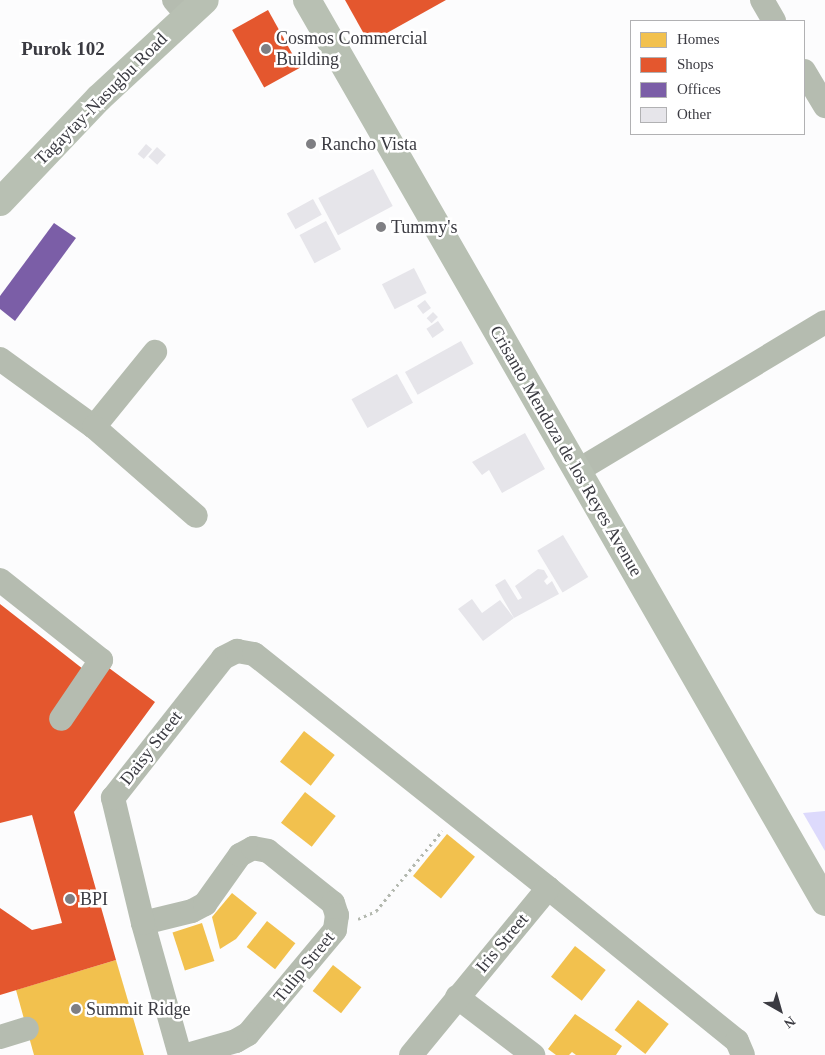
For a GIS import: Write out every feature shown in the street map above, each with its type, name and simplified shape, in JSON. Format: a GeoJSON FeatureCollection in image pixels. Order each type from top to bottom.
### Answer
{"type":"FeatureCollection","features":[{"type":"Feature","properties":{"kind":"main road","name":"Crisanto Mendoza de los Reyes Avenue"},"geometry":{"type":"LineString","coordinates":[[307,0],[825,902]]}},
{"type":"Feature","properties":{"kind":"main road","name":"Tagaytay-Nasugbu Road"},"geometry":{"type":"LineString","coordinates":[[0,202],[189,5]]}},
{"type":"Feature","properties":{"kind":"street"},"geometry":{"type":"LineString","coordinates":[[762,0],[773,20]]}},
{"type":"Feature","properties":{"kind":"street"},"geometry":{"type":"LineString","coordinates":[[805,73],[825,106]]}},
{"type":"Feature","properties":{"kind":"street"},"geometry":{"type":"LineString","coordinates":[[577,471],[825,322]]}},
{"type":"Feature","properties":{"kind":"street"},"geometry":{"type":"LineString","coordinates":[[94,427],[155,352]]}},
{"type":"Feature","properties":{"kind":"street"},"geometry":{"type":"LineString","coordinates":[[0,359],[94,427],[196,516]]}},
{"type":"Feature","properties":{"kind":"street"},"geometry":{"type":"LineString","coordinates":[[1,581],[9,611]]}},
{"type":"Feature","properties":{"kind":"street"},"geometry":{"type":"LineString","coordinates":[[1,581],[101,660],[61,719]]}},
{"type":"Feature","properties":{"kind":"street","name":"Daisy Street"},"geometry":{"type":"LineString","coordinates":[[143,923],[113,798],[223,658],[238,651],[254,654],[455,815]]}},
{"type":"Feature","properties":{"kind":"street"},"geometry":{"type":"LineString","coordinates":[[455,815],[736,1041],[743,1055]]}},
{"type":"Feature","properties":{"kind":"street","name":"Tulip Street"},"geometry":{"type":"LineString","coordinates":[[143,923],[192,911],[205,904],[240,855],[253,848],[268,851],[333,903],[337,916],[335,930],[248,1034],[236,1041],[186,1055]]}},
{"type":"Feature","properties":{"kind":"street","name":"Iris Street"},"geometry":{"type":"LineString","coordinates":[[410,1055],[548,888]]}},
{"type":"Feature","properties":{"kind":"street"},"geometry":{"type":"LineString","coordinates":[[143,923],[180,1055]]}},
{"type":"Feature","properties":{"kind":"street"},"geometry":{"type":"LineString","coordinates":[[457,997],[533,1055]]}},
{"type":"Feature","properties":{"kind":"street"},"geometry":{"type":"LineString","coordinates":[[0,1037],[27,1029]]}},
{"type":"Feature","properties":{"kind":"path"},"geometry":{"type":"LineString","coordinates":[[335,930],[376,911],[455,815]]}},
{"type":"Feature","properties":{"kind":"shaded area"},"geometry":{"type":"Polygon","coordinates":[[[825,811],[825,851],[803,813],[825,811]]]}},
{"type":"Feature","properties":{"kind":"building: Homes"},"geometry":{"type":"Polygon","coordinates":[[[304,731],[335,755],[311,786],[280,762],[304,731]]]}},
{"type":"Feature","properties":{"kind":"building: Homes"},"geometry":{"type":"Polygon","coordinates":[[[305,792],[336,816],[312,847],[281,823],[305,792]]]}},
{"type":"Feature","properties":{"kind":"building: Homes"},"geometry":{"type":"Polygon","coordinates":[[[447,834],[475,857],[441,899],[413,876],[447,834]]]}},
{"type":"Feature","properties":{"kind":"building: Homes"},"geometry":{"type":"Polygon","coordinates":[[[232,893],[257,913],[236,939],[220,949],[212,917],[232,893]]]}},
{"type":"Feature","properties":{"kind":"building: Homes"},"geometry":{"type":"Polygon","coordinates":[[[267,921],[295,943],[275,969],[247,947],[267,921]]]}},
{"type":"Feature","properties":{"kind":"building: Homes"},"geometry":{"type":"Polygon","coordinates":[[[202,923],[214,961],[185,971],[173,933],[202,923]]]}},
{"type":"Feature","properties":{"kind":"building: Homes"},"geometry":{"type":"Polygon","coordinates":[[[575,946],[606,970],[582,1001],[551,977],[575,946]]]}},
{"type":"Feature","properties":{"kind":"building: Homes","name":"Summit Ridge"},"geometry":{"type":"Polygon","coordinates":[[[116,960],[144,1055],[34,1055],[16,990],[116,960]]]}},
{"type":"Feature","properties":{"kind":"building: Homes"},"geometry":{"type":"Polygon","coordinates":[[[333,965],[361,987],[341,1013],[313,991],[333,965]]]}},
{"type":"Feature","properties":{"kind":"building: Homes"},"geometry":{"type":"Polygon","coordinates":[[[638,1000],[669,1024],[645,1054],[615,1030],[638,1000]]]}},
{"type":"Feature","properties":{"kind":"building: Homes"},"geometry":{"type":"Polygon","coordinates":[[[575,1014],[622,1046],[616,1055],[576,1055],[572,1052],[569,1055],[556,1055],[548,1049],[575,1014]]]}},
{"type":"Feature","properties":{"kind":"building: Shops"},"geometry":{"type":"Polygon","coordinates":[[[345,0],[446,0],[369,43],[345,0]]]}},
{"type":"Feature","properties":{"kind":"building: Shops","name":"Cosmos Commercial Building"},"geometry":{"type":"Polygon","coordinates":[[[268,10],[300,68],[264,88],[232,30],[268,10]]]}},
{"type":"Feature","properties":{"kind":"building: Shops"},"geometry":{"type":"Polygon","coordinates":[[[0,604],[83,669],[50,718],[65,730],[109,668],[155,702],[74,812],[116,960],[0,995],[0,908],[32,930],[62,923],[32,815],[0,823],[0,604]]]}},
{"type":"Feature","properties":{"kind":"building: Offices"},"geometry":{"type":"Polygon","coordinates":[[[54,223],[76,238],[15,321],[0,309],[0,296],[54,223]]]}},
{"type":"Feature","properties":{"kind":"building: Other"},"geometry":{"type":"Polygon","coordinates":[[[146,144],[152,149],[144,159],[138,154],[146,144]]]}},
{"type":"Feature","properties":{"kind":"building: Other"},"geometry":{"type":"Polygon","coordinates":[[[157,147],[166,155],[157,165],[148,157],[157,147]]]}},
{"type":"Feature","properties":{"kind":"building: Other"},"geometry":{"type":"Polygon","coordinates":[[[373,169],[393,206],[338,235],[318,198],[373,169]]]}},
{"type":"Feature","properties":{"kind":"building: Other"},"geometry":{"type":"Polygon","coordinates":[[[313,199],[322,215],[295,229],[287,214],[313,199]]]}},
{"type":"Feature","properties":{"kind":"building: Other"},"geometry":{"type":"Polygon","coordinates":[[[326,221],[341,249],[315,263],[300,235],[326,221]]]}},
{"type":"Feature","properties":{"kind":"building: Other"},"geometry":{"type":"Polygon","coordinates":[[[414,268],[427,293],[395,309],[382,284],[414,268]]]}},
{"type":"Feature","properties":{"kind":"building: Other"},"geometry":{"type":"Polygon","coordinates":[[[425,300],[431,308],[423,314],[417,306],[425,300]]]}},
{"type":"Feature","properties":{"kind":"building: Other"},"geometry":{"type":"Polygon","coordinates":[[[433,312],[438,317],[432,323],[427,318],[433,312]]]}},
{"type":"Feature","properties":{"kind":"building: Other"},"geometry":{"type":"Polygon","coordinates":[[[438,321],[444,330],[433,338],[426,329],[438,321]]]}},
{"type":"Feature","properties":{"kind":"building: Other"},"geometry":{"type":"Polygon","coordinates":[[[461,341],[474,364],[418,395],[405,372],[461,341]]]}},
{"type":"Feature","properties":{"kind":"building: Other"},"geometry":{"type":"Polygon","coordinates":[[[397,374],[413,403],[368,428],[352,399],[397,374]]]}},
{"type":"Feature","properties":{"kind":"building: Other"},"geometry":{"type":"Polygon","coordinates":[[[525,433],[545,469],[502,493],[489,470],[482,475],[472,462],[525,433]]]}},
{"type":"Feature","properties":{"kind":"building: Other"},"geometry":{"type":"Polygon","coordinates":[[[563,535],[588,577],[563,592],[537,550],[563,535]]]}},
{"type":"Feature","properties":{"kind":"building: Other"},"geometry":{"type":"Polygon","coordinates":[[[538,569],[544,570],[548,577],[544,581],[547,585],[552,581],[559,594],[514,618],[495,585],[505,579],[518,600],[522,598],[515,586],[538,569]]]}},
{"type":"Feature","properties":{"kind":"building: Other"},"geometry":{"type":"Polygon","coordinates":[[[472,599],[482,613],[500,600],[514,618],[483,641],[458,609],[472,599]]]}},
{"type":"Feature","properties":{"kind":"place","name":"Cosmos Commercial Building"},"geometry":{"type":"Point","coordinates":[266,49]}},
{"type":"Feature","properties":{"kind":"place","name":"Rancho Vista"},"geometry":{"type":"Point","coordinates":[311,144]}},
{"type":"Feature","properties":{"kind":"place","name":"Tummy's"},"geometry":{"type":"Point","coordinates":[381,227]}},
{"type":"Feature","properties":{"kind":"place","name":"BPI"},"geometry":{"type":"Point","coordinates":[70,899]}},
{"type":"Feature","properties":{"kind":"place","name":"Summit Ridge"},"geometry":{"type":"Point","coordinates":[76,1009]}},
{"type":"Feature","properties":{"kind":"district","name":"Purok 102"},"geometry":{"type":"Point","coordinates":[63,49]}}]}
